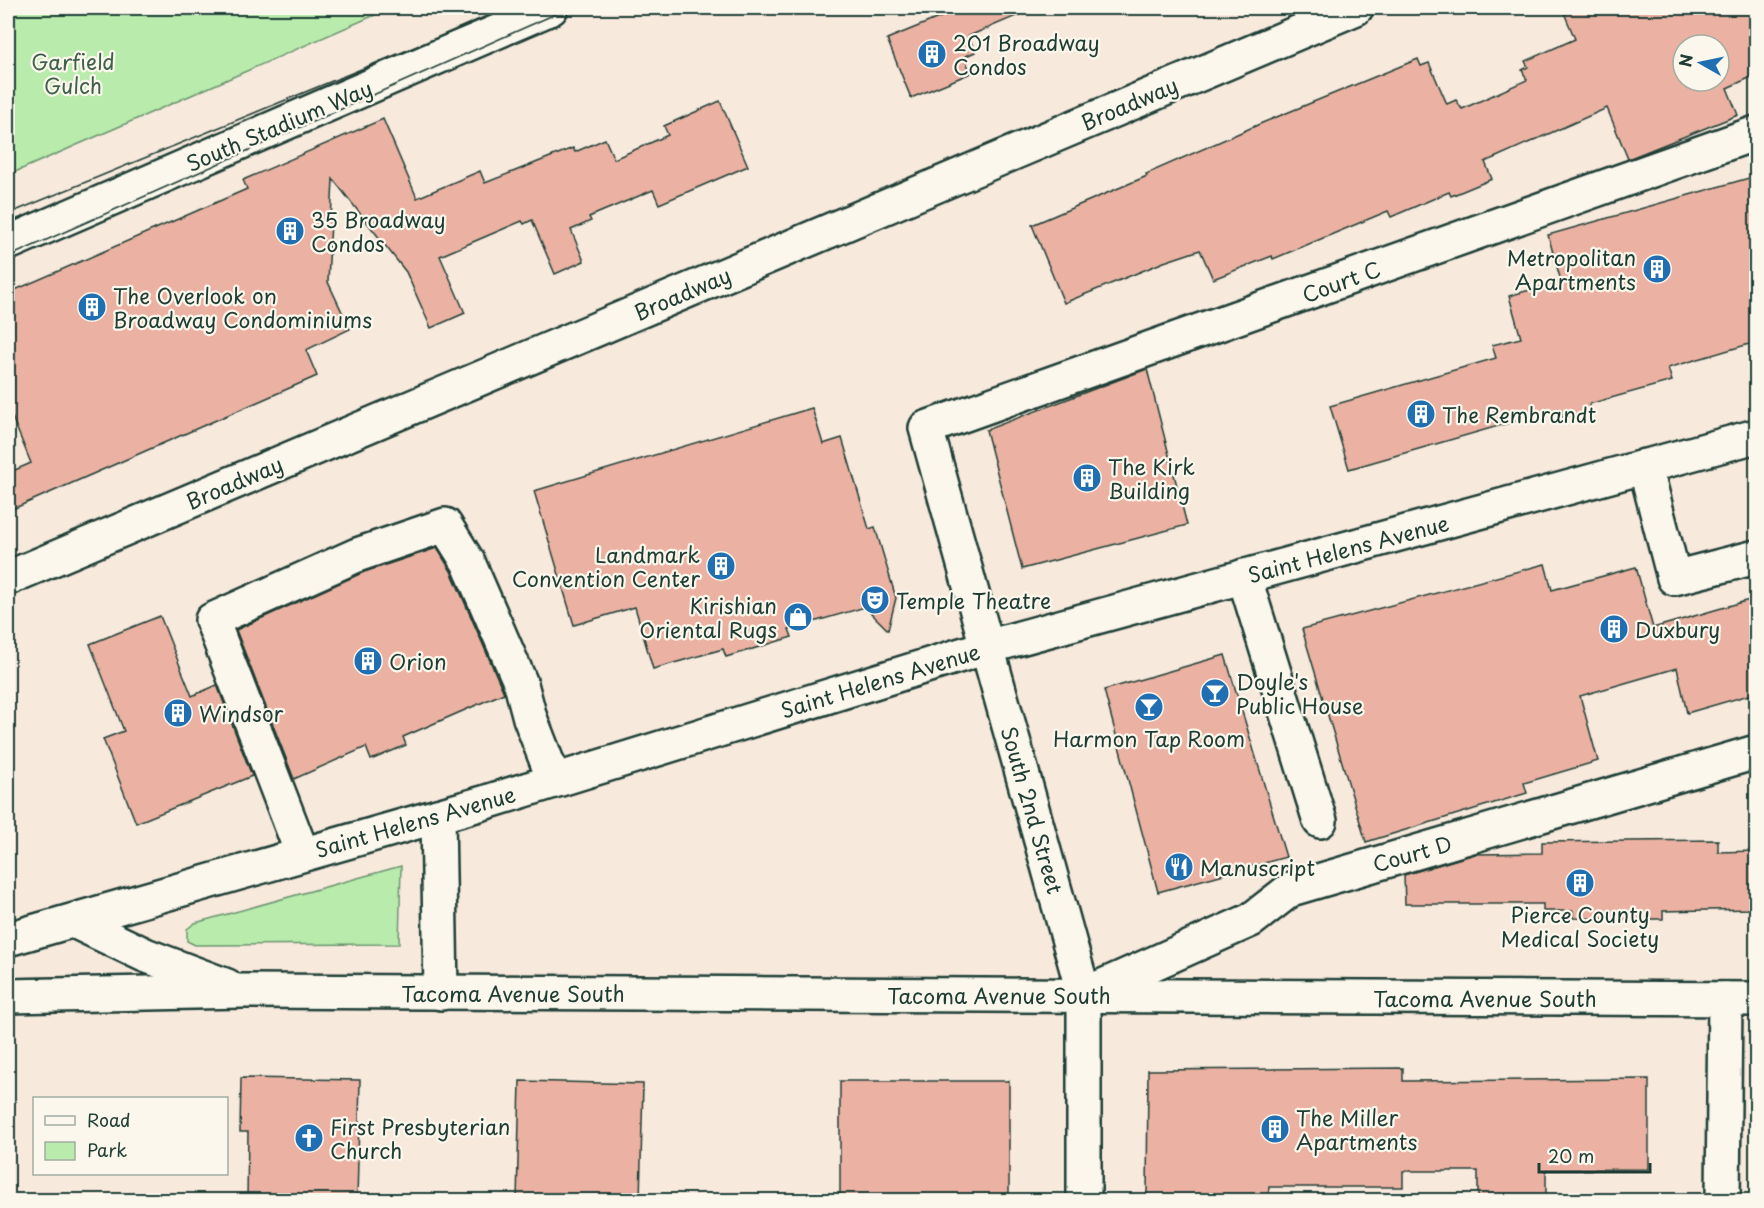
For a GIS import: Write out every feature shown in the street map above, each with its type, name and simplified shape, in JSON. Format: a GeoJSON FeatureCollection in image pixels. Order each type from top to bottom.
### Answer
{"type":"FeatureCollection","features":[{"type":"Feature","properties":{"kind":"street","name":"South Stadium Way"},"geometry":{"type":"LineString","coordinates":[[8,243],[551,8]]}},
{"type":"Feature","properties":{"kind":"street","name":"Broadway"},"geometry":{"type":"LineString","coordinates":[[8,578],[1356,8]]}},
{"type":"Feature","properties":{"kind":"street","name":"Court C"},"geometry":{"type":"LineString","coordinates":[[926,428],[1756,134]]}},
{"type":"Feature","properties":{"kind":"street","name":"South 2nd Street"},"geometry":{"type":"LineString","coordinates":[[926,428],[1084,995],[1084,1200]]}},
{"type":"Feature","properties":{"kind":"street","name":"Saint Helens Avenue"},"geometry":{"type":"LineString","coordinates":[[8,939],[438,816],[987,647],[1756,436]]}},
{"type":"Feature","properties":{"kind":"street"},"geometry":{"type":"LineString","coordinates":[[1646,466],[1674,578],[1756,557]]}},
{"type":"Feature","properties":{"kind":"street"},"geometry":{"type":"LineString","coordinates":[[302,854],[273,785],[212,620],[357,555],[445,525],[468,562],[521,684],[530,718],[554,780]]}},
{"type":"Feature","properties":{"kind":"street"},"geometry":{"type":"LineString","coordinates":[[1244,576],[1320,821]]}},
{"type":"Feature","properties":{"kind":"street","name":"Court D"},"geometry":{"type":"LineString","coordinates":[[1084,995],[1251,920],[1291,888],[1756,752]]}},
{"type":"Feature","properties":{"kind":"street"},"geometry":{"type":"LineString","coordinates":[[438,816],[441,993]]}},
{"type":"Feature","properties":{"kind":"street","name":"Tacoma Avenue South"},"geometry":{"type":"LineString","coordinates":[[74,921],[145,955],[242,992]]}},
{"type":"Feature","properties":{"kind":"street","name":"Tacoma Avenue South"},"geometry":{"type":"LineString","coordinates":[[8,996],[242,992],[1741,999]]}},
{"type":"Feature","properties":{"kind":"street"},"geometry":{"type":"LineString","coordinates":[[1723,1200],[1741,999]]}},
{"type":"Feature","properties":{"kind":"green space","name":"Garfield Gulch"},"geometry":{"type":"Polygon","coordinates":[[[8,8],[391,8],[8,175],[8,8]]]}},
{"type":"Feature","properties":{"kind":"green space"},"geometry":{"type":"Polygon","coordinates":[[[401,866],[399,944],[195,945],[187,941],[187,929],[195,923],[401,866]]]}},
{"type":"Feature","properties":{"kind":"building","name":"201 Broadway Condos"},"geometry":{"type":"Polygon","coordinates":[[[963,8],[1035,8],[969,36],[975,52],[964,57],[971,73],[911,98],[887,39],[963,8]]]}},
{"type":"Feature","properties":{"kind":"building"},"geometry":{"type":"Polygon","coordinates":[[[1562,8],[1756,8],[1756,75],[1731,86],[1731,33],[1671,33],[1671,93],[1729,93],[1738,115],[1628,159],[1607,108],[1485,162],[1492,179],[1451,196],[1449,192],[1391,217],[1388,211],[1273,259],[1272,256],[1213,279],[1200,250],[1164,262],[1064,303],[1032,225],[1147,176],[1146,174],[1262,123],[1418,59],[1421,66],[1429,63],[1447,104],[1456,100],[1462,109],[1527,80],[1522,70],[1528,67],[1525,61],[1575,39],[1562,8]]]}},
{"type":"Feature","properties":{"kind":"building"},"geometry":{"type":"Polygon","coordinates":[[[720,101],[748,166],[659,204],[653,190],[589,217],[591,221],[571,230],[584,261],[555,274],[532,220],[524,224],[522,221],[440,256],[465,313],[431,328],[406,272],[333,179],[328,282],[350,329],[306,350],[317,376],[8,511],[8,473],[31,463],[8,407],[8,293],[247,189],[243,180],[383,119],[417,198],[480,171],[485,183],[573,148],[575,152],[605,139],[614,159],[668,135],[664,126],[720,101]]]}},
{"type":"Feature","properties":{"kind":"building"},"geometry":{"type":"Polygon","coordinates":[[[1756,176],[1756,342],[1668,368],[1672,381],[1589,404],[1590,410],[1563,418],[1561,409],[1554,410],[1349,469],[1330,406],[1496,358],[1492,345],[1521,338],[1509,296],[1561,281],[1548,235],[1756,176]]]}},
{"type":"Feature","properties":{"kind":"building","name":"The Kirk Building"},"geometry":{"type":"Polygon","coordinates":[[[1147,369],[1187,525],[1022,569],[986,430],[1147,369]]]}},
{"type":"Feature","properties":{"kind":"building","name":"Landmark Convention Center"},"geometry":{"type":"Polygon","coordinates":[[[812,408],[823,444],[842,438],[869,529],[875,527],[896,598],[888,630],[865,607],[789,629],[792,637],[726,657],[723,649],[653,669],[635,607],[574,625],[534,491],[812,408]]]}},
{"type":"Feature","properties":{"kind":"building","name":"Orion"},"geometry":{"type":"Polygon","coordinates":[[[437,548],[451,571],[504,693],[403,737],[406,745],[371,760],[366,747],[294,779],[236,630],[364,572],[437,548]]]}},
{"type":"Feature","properties":{"kind":"building"},"geometry":{"type":"Polygon","coordinates":[[[1545,564],[1552,590],[1636,567],[1653,628],[1756,598],[1756,693],[1687,713],[1677,668],[1580,696],[1598,761],[1524,783],[1527,793],[1366,842],[1302,629],[1545,564]]]}},
{"type":"Feature","properties":{"kind":"building","name":"Windsor"},"geometry":{"type":"Polygon","coordinates":[[[160,616],[192,696],[217,685],[252,776],[136,823],[103,739],[124,731],[90,644],[160,616]]]}},
{"type":"Feature","properties":{"kind":"building"},"geometry":{"type":"Polygon","coordinates":[[[1225,655],[1286,857],[1158,892],[1104,690],[1225,655]]]}},
{"type":"Feature","properties":{"kind":"building","name":"Pierce County Medical Society"},"geometry":{"type":"Polygon","coordinates":[[[1718,840],[1718,852],[1756,851],[1756,897],[1751,897],[1752,909],[1663,911],[1663,919],[1617,919],[1573,918],[1573,911],[1543,911],[1543,904],[1405,904],[1404,875],[1475,854],[1542,853],[1542,842],[1718,840]]]}},
{"type":"Feature","properties":{"kind":"building"},"geometry":{"type":"Polygon","coordinates":[[[1403,1068],[1403,1081],[1649,1079],[1649,1169],[1546,1170],[1546,1200],[1478,1200],[1478,1171],[1403,1171],[1403,1187],[1269,1187],[1268,1200],[1147,1200],[1148,1070],[1403,1068]]]}},
{"type":"Feature","properties":{"kind":"building","name":"First Presbyterian Church"},"geometry":{"type":"Polygon","coordinates":[[[241,1078],[360,1080],[357,1200],[247,1200],[248,1132],[240,1132],[241,1078]]]}},
{"type":"Feature","properties":{"kind":"building"},"geometry":{"type":"Polygon","coordinates":[[[520,1081],[643,1084],[640,1200],[517,1200],[520,1081]]]}},
{"type":"Feature","properties":{"kind":"building"},"geometry":{"type":"Polygon","coordinates":[[[840,1081],[1009,1081],[1009,1200],[840,1200],[840,1081]]]}},
{"type":"Feature","properties":{"kind":"tram line"},"geometry":{"type":"LineString","coordinates":[[8,214],[510,8]]}},
{"type":"Feature","properties":{"kind":"tram line"},"geometry":{"type":"LineString","coordinates":[[8,257],[569,8]]}},
{"type":"Feature","properties":{"kind":"place","name":"201 Broadway Condos"},"geometry":{"type":"Point","coordinates":[932,54]}},
{"type":"Feature","properties":{"kind":"place","name":"35 Broadway Condos"},"geometry":{"type":"Point","coordinates":[290,231]}},
{"type":"Feature","properties":{"kind":"place","name":"Metropolitan Apartments"},"geometry":{"type":"Point","coordinates":[1657,269]}},
{"type":"Feature","properties":{"kind":"place","name":"The Overlook on Broadway Condominiums"},"geometry":{"type":"Point","coordinates":[92,307]}},
{"type":"Feature","properties":{"kind":"place","name":"The Rembrandt"},"geometry":{"type":"Point","coordinates":[1421,414]}},
{"type":"Feature","properties":{"kind":"place","name":"The Kirk Building"},"geometry":{"type":"Point","coordinates":[1087,478]}},
{"type":"Feature","properties":{"kind":"place","name":"Landmark Convention Center"},"geometry":{"type":"Point","coordinates":[721,566]}},
{"type":"Feature","properties":{"kind":"place","name":"Temple Theatre"},"geometry":{"type":"Point","coordinates":[875,600]}},
{"type":"Feature","properties":{"kind":"place","name":"Kirishian Oriental Rugs"},"geometry":{"type":"Point","coordinates":[798,617]}},
{"type":"Feature","properties":{"kind":"place","name":"Duxbury"},"geometry":{"type":"Point","coordinates":[1614,629]}},
{"type":"Feature","properties":{"kind":"place","name":"Orion"},"geometry":{"type":"Point","coordinates":[368,661]}},
{"type":"Feature","properties":{"kind":"place","name":"Doyle's Public House"},"geometry":{"type":"Point","coordinates":[1215,693]}},
{"type":"Feature","properties":{"kind":"place","name":"Harmon Tap Room"},"geometry":{"type":"Point","coordinates":[1149,707]}},
{"type":"Feature","properties":{"kind":"place","name":"Windsor"},"geometry":{"type":"Point","coordinates":[178,713]}},
{"type":"Feature","properties":{"kind":"place","name":"Manuscript"},"geometry":{"type":"Point","coordinates":[1179,867]}},
{"type":"Feature","properties":{"kind":"place","name":"Pierce County Medical Society"},"geometry":{"type":"Point","coordinates":[1580,883]}},
{"type":"Feature","properties":{"kind":"place","name":"The Miller Apartments"},"geometry":{"type":"Point","coordinates":[1275,1129]}},
{"type":"Feature","properties":{"kind":"place","name":"First Presbyterian Church"},"geometry":{"type":"Point","coordinates":[309,1138]}}]}
